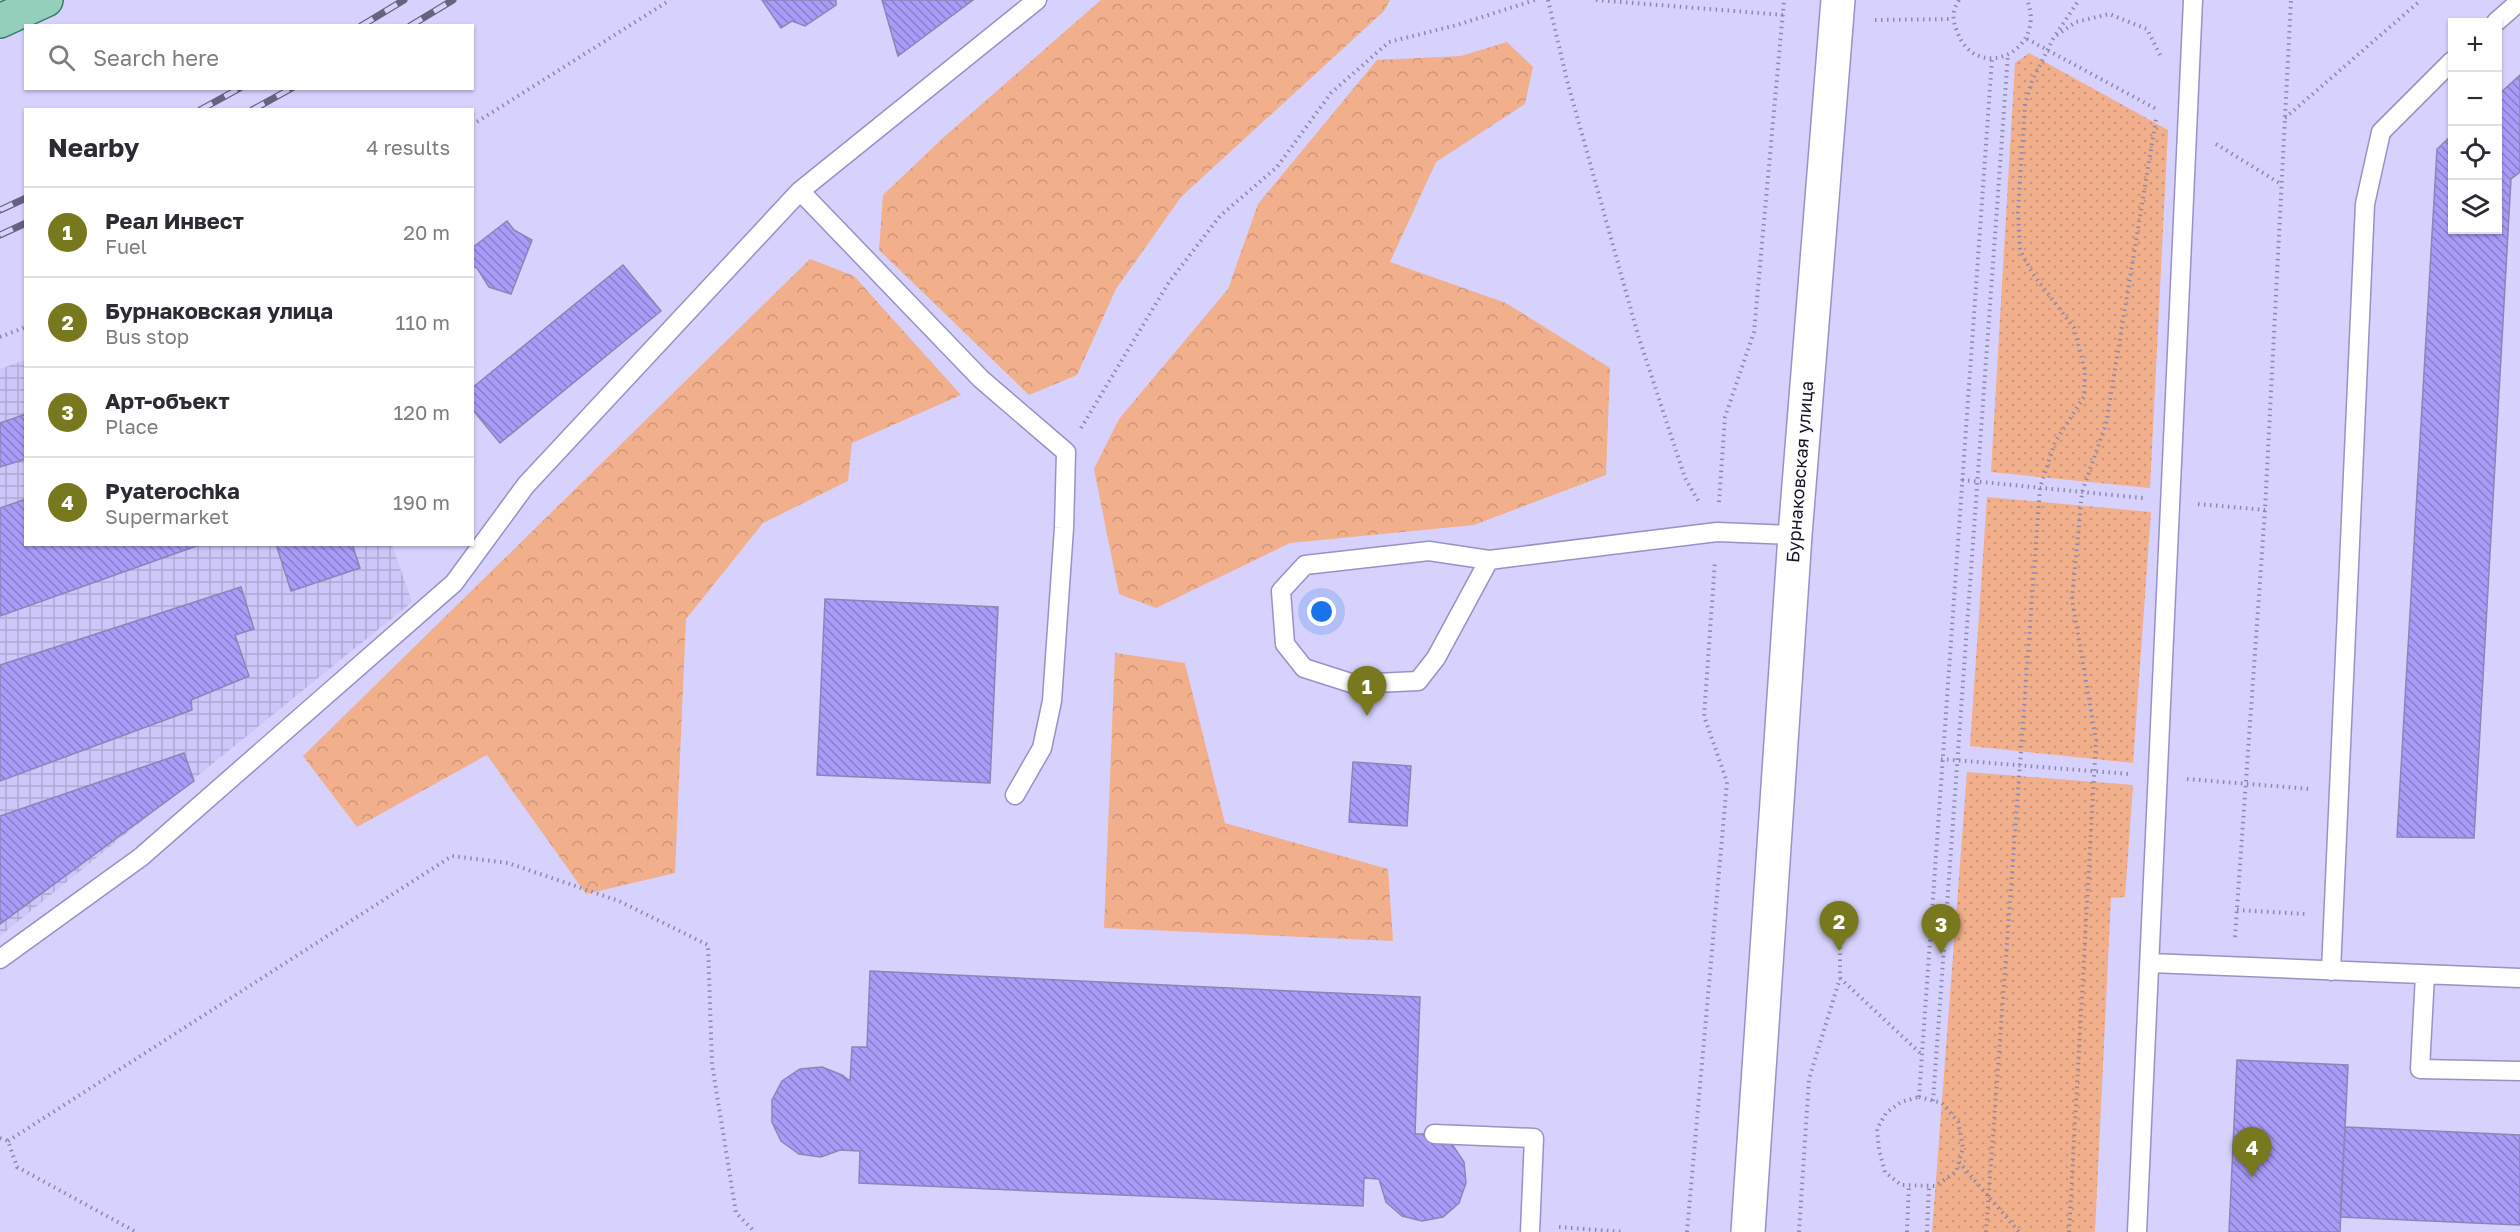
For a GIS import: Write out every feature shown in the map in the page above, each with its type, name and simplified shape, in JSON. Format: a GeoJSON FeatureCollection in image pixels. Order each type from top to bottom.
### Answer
{"type":"FeatureCollection","features":[{"type":"Feature","properties":{"kind":"main road"},"geometry":{"type":"LineString","coordinates":[[0,21],[46,0]]}},
{"type":"Feature","properties":{"kind":"main road","name":"Бурнаковская улица"},"geometry":{"type":"LineString","coordinates":[[1748,1232],[1795,535],[1838,0]]}},
{"type":"Feature","properties":{"kind":"lane"},"geometry":{"type":"LineString","coordinates":[[0,959],[141,856],[454,583],[526,485],[800,191],[1037,0]]}},
{"type":"Feature","properties":{"kind":"lane"},"geometry":{"type":"LineString","coordinates":[[2138,1232],[2193,0]]}},
{"type":"Feature","properties":{"kind":"lane"},"geometry":{"type":"LineString","coordinates":[[2501,18],[2520,1]]}},
{"type":"Feature","properties":{"kind":"lane"},"geometry":{"type":"LineString","coordinates":[[2331,971],[2365,204],[2381,132],[2448,65]]}},
{"type":"Feature","properties":{"kind":"lane"},"geometry":{"type":"LineString","coordinates":[[800,191],[981,379],[1066,452],[1064,528],[1052,701],[1042,748],[1015,795]]}},
{"type":"Feature","properties":{"kind":"lane"},"geometry":{"type":"LineString","coordinates":[[1489,561],[1436,658],[1418,681],[1354,684],[1304,668],[1285,644],[1281,591],[1305,565],[1429,551],[1489,561],[1717,532],[1795,535]]}},
{"type":"Feature","properties":{"kind":"lane"},"geometry":{"type":"LineString","coordinates":[[2150,963],[2520,978]]}},
{"type":"Feature","properties":{"kind":"lane"},"geometry":{"type":"LineString","coordinates":[[2425,975],[2420,1069],[2520,1071]]}},
{"type":"Feature","properties":{"kind":"lane"},"geometry":{"type":"LineString","coordinates":[[1434,1134],[1534,1138],[1530,1228]]}},
{"type":"Feature","properties":{"kind":"path"},"geometry":{"type":"LineString","coordinates":[[474,124],[670,0]]}},
{"type":"Feature","properties":{"kind":"path"},"geometry":{"type":"LineString","coordinates":[[1066,452],[1169,282],[1220,216],[1277,167],[1331,93],[1389,42],[1457,25],[1535,0]]}},
{"type":"Feature","properties":{"kind":"path"},"geometry":{"type":"LineString","coordinates":[[1548,0],[1568,84],[1638,335],[1685,478],[1717,532]]}},
{"type":"Feature","properties":{"kind":"path"},"geometry":{"type":"LineString","coordinates":[[1596,0],[1784,15]]}},
{"type":"Feature","properties":{"kind":"path"},"geometry":{"type":"LineString","coordinates":[[1687,1232],[1727,782],[1704,716],[1725,417],[1754,332],[1784,0]]}},
{"type":"Feature","properties":{"kind":"path"},"geometry":{"type":"LineString","coordinates":[[1959,0],[1953,19],[1959,38],[1971,53],[1992,59],[2013,52],[2026,39],[2032,13],[2027,0]]}},
{"type":"Feature","properties":{"kind":"path"},"geometry":{"type":"LineString","coordinates":[[1986,1232],[2040,488],[2055,442],[2084,397],[2085,371],[2074,328],[2033,274],[2020,250],[2018,212],[2025,104],[2032,81],[2054,37],[2079,0]]}},
{"type":"Feature","properties":{"kind":"path"},"geometry":{"type":"LineString","coordinates":[[2233,967],[2265,510],[2291,0]]}},
{"type":"Feature","properties":{"kind":"path"},"geometry":{"type":"LineString","coordinates":[[2284,118],[2421,0]]}},
{"type":"Feature","properties":{"kind":"path"},"geometry":{"type":"LineString","coordinates":[[2054,37],[2076,22],[2109,14],[2147,29],[2160,54],[2161,62]]}},
{"type":"Feature","properties":{"kind":"path"},"geometry":{"type":"LineString","coordinates":[[1875,20],[1953,19]]}},
{"type":"Feature","properties":{"kind":"path"},"geometry":{"type":"LineString","coordinates":[[2026,39],[2188,126],[2281,184]]}},
{"type":"Feature","properties":{"kind":"path"},"geometry":{"type":"LineString","coordinates":[[1933,1101],[2008,54]]}},
{"type":"Feature","properties":{"kind":"path"},"geometry":{"type":"LineString","coordinates":[[1919,1097],[1920,1053],[1992,59]]}},
{"type":"Feature","properties":{"kind":"path"},"geometry":{"type":"LineString","coordinates":[[2069,1232],[2096,740],[2072,599],[2082,492],[2106,424],[2159,99]]}},
{"type":"Feature","properties":{"kind":"path"},"geometry":{"type":"LineString","coordinates":[[0,336],[24,328]]}},
{"type":"Feature","properties":{"kind":"path"},"geometry":{"type":"LineString","coordinates":[[1962,480],[2265,510]]}},
{"type":"Feature","properties":{"kind":"path"},"geometry":{"type":"LineString","coordinates":[[8,1141],[452,856],[508,862],[619,901],[708,945],[712,1064],[721,1122],[736,1213],[755,1232]]}},
{"type":"Feature","properties":{"kind":"path"},"geometry":{"type":"LineString","coordinates":[[2237,909],[2334,916]]}},
{"type":"Feature","properties":{"kind":"path"},"geometry":{"type":"LineString","coordinates":[[1799,1232],[1809,1079],[1840,978],[1840,916]]}},
{"type":"Feature","properties":{"kind":"path"},"geometry":{"type":"LineString","coordinates":[[1840,978],[1920,1053]]}},
{"type":"Feature","properties":{"kind":"path"},"geometry":{"type":"LineString","coordinates":[[1919,1097],[1933,1101],[1942,1103],[1958,1122],[1963,1148],[1956,1172],[1935,1186],[1901,1185],[1885,1172],[1877,1129],[1886,1113],[1900,1102],[1919,1097]]}},
{"type":"Feature","properties":{"kind":"path"},"geometry":{"type":"LineString","coordinates":[[0,1138],[8,1141]]}},
{"type":"Feature","properties":{"kind":"path"},"geometry":{"type":"LineString","coordinates":[[8,1141],[17,1167],[136,1232]]}},
{"type":"Feature","properties":{"kind":"path"},"geometry":{"type":"LineString","coordinates":[[1959,1161],[2019,1232]]}},
{"type":"Feature","properties":{"kind":"path"},"geometry":{"type":"LineString","coordinates":[[1907,1232],[1909,1185]]}},
{"type":"Feature","properties":{"kind":"path"},"geometry":{"type":"LineString","coordinates":[[1926,1232],[1929,1186]]}},
{"type":"Feature","properties":{"kind":"path"},"geometry":{"type":"LineString","coordinates":[[1530,1228],[1624,1232]]}},
{"type":"Feature","properties":{"kind":"shaded area"},"geometry":{"type":"Polygon","coordinates":[[[24,360],[24,546],[392,546],[412,602],[0,936],[0,369],[24,360]]]}},
{"type":"Feature","properties":{"kind":"green space"},"geometry":{"type":"Polygon","coordinates":[[[1101,0],[1390,0],[1384,11],[1181,197],[1116,289],[1077,375],[1029,395],[879,250],[883,195],[943,138],[1101,0]]]}},
{"type":"Feature","properties":{"kind":"green space"},"geometry":{"type":"Polygon","coordinates":[[[1507,42],[1533,67],[1525,104],[1436,162],[1390,262],[1506,303],[1610,368],[1606,475],[1474,525],[1290,543],[1156,608],[1119,594],[1094,469],[1119,419],[1228,289],[1258,204],[1377,60],[1461,56],[1507,42]]]}},
{"type":"Feature","properties":{"kind":"green space"},"geometry":{"type":"Polygon","coordinates":[[[2029,53],[2168,130],[2150,488],[1991,472],[2015,63],[2029,53]]]}},
{"type":"Feature","properties":{"kind":"green space"},"geometry":{"type":"Polygon","coordinates":[[[810,259],[854,276],[961,395],[852,443],[848,481],[763,523],[686,619],[675,873],[586,894],[487,755],[357,827],[303,756],[810,259]]]}},
{"type":"Feature","properties":{"kind":"green space"},"geometry":{"type":"Polygon","coordinates":[[[1987,497],[2151,512],[2133,763],[1970,746],[1987,497]]]}},
{"type":"Feature","properties":{"kind":"green space"},"geometry":{"type":"Polygon","coordinates":[[[1115,653],[1185,663],[1225,823],[1388,869],[1393,941],[1104,928],[1115,653]]]}},
{"type":"Feature","properties":{"kind":"green space"},"geometry":{"type":"Polygon","coordinates":[[[1967,772],[2133,785],[2125,897],[2111,898],[2095,1232],[1932,1232],[1967,772]]]}},
{"type":"Feature","properties":{"kind":"building"},"geometry":{"type":"Polygon","coordinates":[[[762,0],[836,0],[836,5],[805,26],[792,21],[781,28],[762,0]]]}},
{"type":"Feature","properties":{"kind":"building"},"geometry":{"type":"Polygon","coordinates":[[[882,0],[973,0],[898,56],[882,0]]]}},
{"type":"Feature","properties":{"kind":"building"},"geometry":{"type":"Polygon","coordinates":[[[2520,75],[2520,172],[2511,179],[2474,838],[2397,837],[2437,149],[2448,139],[2448,234],[2502,234],[2502,91],[2520,75]]]}},
{"type":"Feature","properties":{"kind":"building"},"geometry":{"type":"Polygon","coordinates":[[[507,221],[514,230],[532,240],[511,294],[489,287],[474,267],[474,246],[507,221]]]}},
{"type":"Feature","properties":{"kind":"building"},"geometry":{"type":"Polygon","coordinates":[[[623,265],[661,311],[500,443],[474,411],[474,386],[623,265]]]}},
{"type":"Feature","properties":{"kind":"building"},"geometry":{"type":"Polygon","coordinates":[[[24,415],[24,460],[0,467],[0,423],[24,415]]]}},
{"type":"Feature","properties":{"kind":"building"},"geometry":{"type":"Polygon","coordinates":[[[24,500],[24,546],[196,546],[0,616],[0,508],[24,500]]]}},
{"type":"Feature","properties":{"kind":"building"},"geometry":{"type":"Polygon","coordinates":[[[277,546],[353,546],[360,568],[291,591],[277,546]]]}},
{"type":"Feature","properties":{"kind":"building"},"geometry":{"type":"Polygon","coordinates":[[[241,587],[254,629],[235,635],[249,676],[191,700],[192,710],[0,781],[0,665],[241,587]]]}},
{"type":"Feature","properties":{"kind":"building"},"geometry":{"type":"Polygon","coordinates":[[[825,599],[998,607],[990,783],[817,775],[825,599]]]}},
{"type":"Feature","properties":{"kind":"building"},"geometry":{"type":"Polygon","coordinates":[[[184,753],[194,781],[0,924],[0,816],[184,753]]]}},
{"type":"Feature","properties":{"kind":"building"},"geometry":{"type":"Polygon","coordinates":[[[1353,762],[1411,766],[1407,826],[1349,822],[1353,762]]]}},
{"type":"Feature","properties":{"kind":"building"},"geometry":{"type":"Polygon","coordinates":[[[870,971],[1420,997],[1415,1134],[1434,1134],[1452,1144],[1464,1162],[1466,1183],[1459,1203],[1443,1217],[1422,1221],[1402,1216],[1386,1202],[1379,1179],[1364,1178],[1363,1206],[859,1183],[860,1151],[840,1150],[821,1157],[799,1154],[781,1141],[772,1122],[772,1100],[782,1081],[800,1069],[822,1067],[850,1081],[852,1047],[867,1047],[870,971]]]}},
{"type":"Feature","properties":{"kind":"building"},"geometry":{"type":"Polygon","coordinates":[[[2237,1060],[2348,1065],[2340,1232],[2229,1232],[2237,1060]]]}},
{"type":"Feature","properties":{"kind":"building"},"geometry":{"type":"Polygon","coordinates":[[[2345,1127],[2520,1135],[2520,1225],[2340,1217],[2345,1127]]]}},
{"type":"Feature","properties":{"kind":"railway"},"geometry":{"type":"LineString","coordinates":[[364,24],[404,0]]}},
{"type":"Feature","properties":{"kind":"railway"},"geometry":{"type":"LineString","coordinates":[[413,24],[453,0]]}},
{"type":"Feature","properties":{"kind":"railway"},"geometry":{"type":"LineString","coordinates":[[204,108],[236,90]]}},
{"type":"Feature","properties":{"kind":"railway"},"geometry":{"type":"LineString","coordinates":[[256,108],[288,90]]}},
{"type":"Feature","properties":{"kind":"railway"},"geometry":{"type":"LineString","coordinates":[[0,210],[24,199]]}},
{"type":"Feature","properties":{"kind":"railway"},"geometry":{"type":"LineString","coordinates":[[0,235],[24,224]]}},
{"type":"Feature","properties":{"kind":"place","name":"Реал Инвест"},"geometry":{"type":"Point","coordinates":[1367,716]}},
{"type":"Feature","properties":{"kind":"place","name":"Бурнаковская улица"},"geometry":{"type":"Point","coordinates":[1839,951]}},
{"type":"Feature","properties":{"kind":"place","name":"Арт-объект"},"geometry":{"type":"Point","coordinates":[1941,954]}},
{"type":"Feature","properties":{"kind":"place","name":"Pyaterochka"},"geometry":{"type":"Point","coordinates":[2252,1177]}}]}
